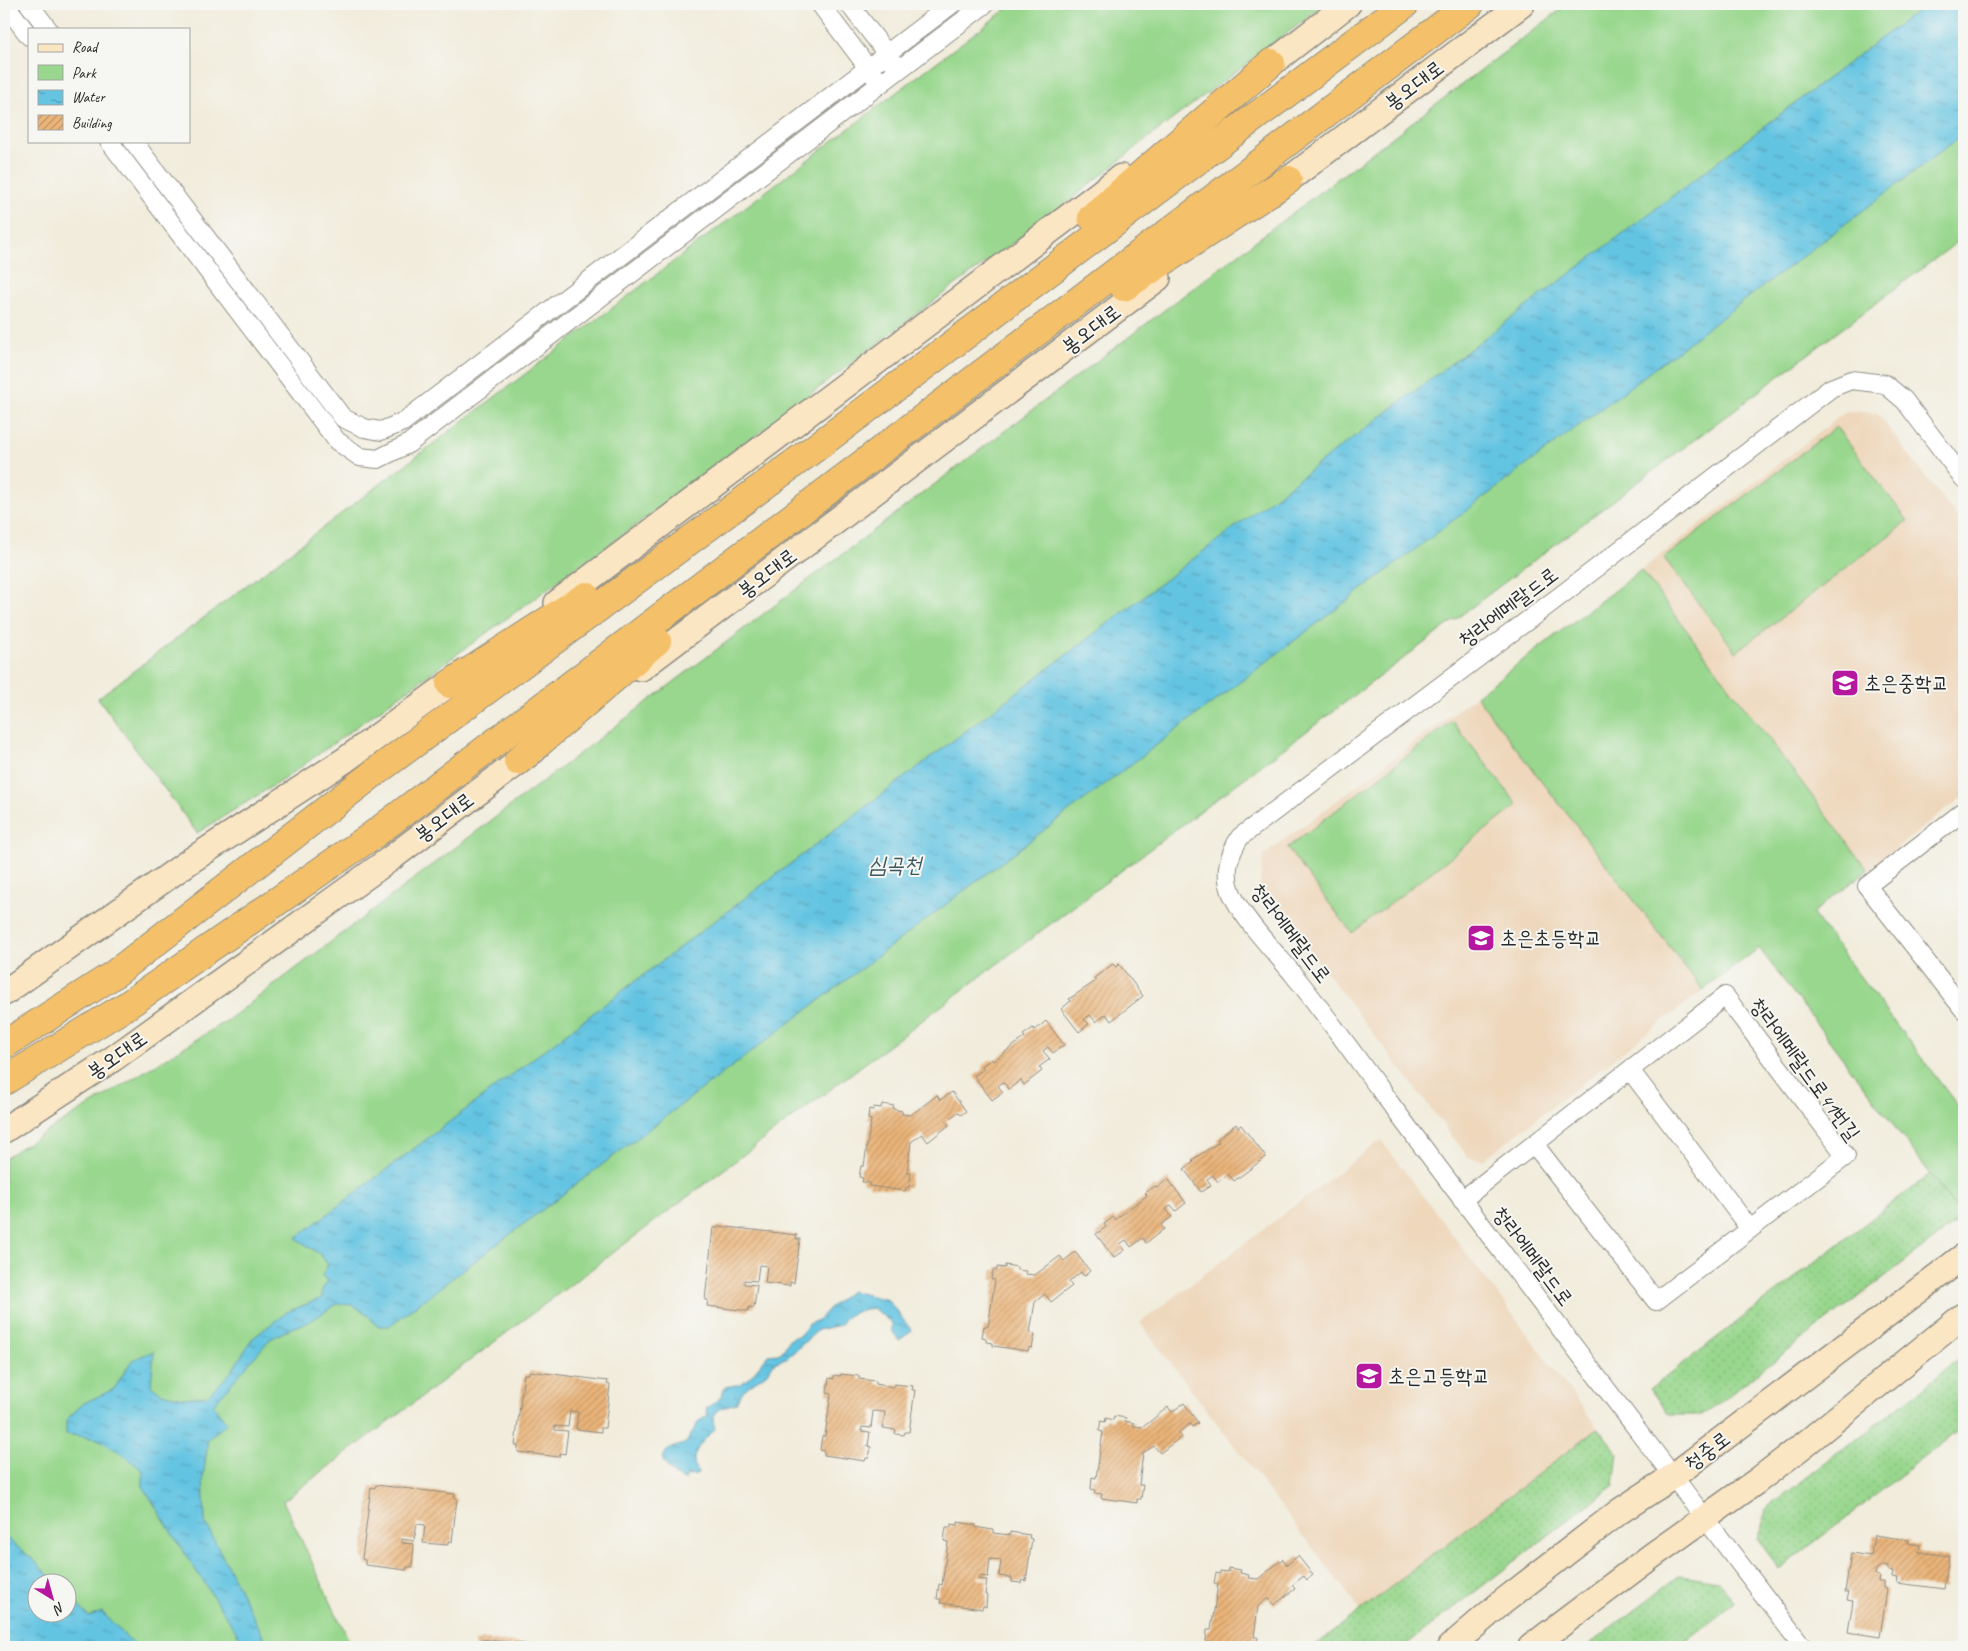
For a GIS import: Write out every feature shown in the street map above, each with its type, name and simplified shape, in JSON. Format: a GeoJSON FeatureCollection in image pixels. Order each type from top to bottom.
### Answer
{"type":"FeatureCollection","features":[{"type":"Feature","properties":{"kind":"highway"},"geometry":{"type":"LineString","coordinates":[[4,1046],[113,975],[374,773],[818,446],[1405,4]]}},
{"type":"Feature","properties":{"kind":"highway","name":"봉오대로"},"geometry":{"type":"LineString","coordinates":[[4,1081],[126,1006],[373,834],[1470,4]]}},
{"type":"Feature","properties":{"kind":"highway"},"geometry":{"type":"LineString","coordinates":[[896,386],[1271,63]]}},
{"type":"Feature","properties":{"kind":"highway"},"geometry":{"type":"LineString","coordinates":[[918,422],[1288,180]]}},
{"type":"Feature","properties":{"kind":"highway"},"geometry":{"type":"LineString","coordinates":[[450,684],[818,446]]}},
{"type":"Feature","properties":{"kind":"highway"},"geometry":{"type":"LineString","coordinates":[[518,761],[842,479]]}},
{"type":"Feature","properties":{"kind":"street"},"geometry":{"type":"LineString","coordinates":[[5,4],[28,35]]}},
{"type":"Feature","properties":{"kind":"street"},"geometry":{"type":"LineString","coordinates":[[29,4],[47,28]]}},
{"type":"Feature","properties":{"kind":"street"},"geometry":{"type":"LineString","coordinates":[[820,4],[880,84]]}},
{"type":"Feature","properties":{"kind":"street"},"geometry":{"type":"LineString","coordinates":[[848,4],[899,70]]}},
{"type":"Feature","properties":{"kind":"street"},"geometry":{"type":"LineString","coordinates":[[134,142],[343,418],[364,428],[381,431],[403,422],[952,4]]}},
{"type":"Feature","properties":{"kind":"street"},"geometry":{"type":"LineString","coordinates":[[110,142],[337,441],[360,457],[378,459],[408,444],[985,4]]}},
{"type":"Feature","properties":{"kind":"street"},"geometry":{"type":"LineString","coordinates":[[4,993],[190,862],[345,760],[450,684],[1348,4]]}},
{"type":"Feature","properties":{"kind":"street","name":"봉오대로"},"geometry":{"type":"LineString","coordinates":[[4,1130],[122,1053],[390,859],[1522,4]]}},
{"type":"Feature","properties":{"kind":"street","name":"청라에메랄드로"},"geometry":{"type":"LineString","coordinates":[[1804,1647],[1672,1477],[1307,992],[1277,957],[1232,894],[1226,876],[1230,852],[1240,837],[1552,602],[1831,388],[1851,380],[1885,384],[1904,400],[1964,479]]}},
{"type":"Feature","properties":{"kind":"street"},"geometry":{"type":"LineString","coordinates":[[1964,814],[1867,886],[1964,1010]]}},
{"type":"Feature","properties":{"kind":"street","name":"청라에메랄드로41번길"},"geometry":{"type":"LineString","coordinates":[[1462,1200],[1534,1144],[1630,1070],[1725,996],[1846,1156],[1656,1301],[1534,1144]]}},
{"type":"Feature","properties":{"kind":"street"},"geometry":{"type":"LineString","coordinates":[[1630,1070],[1750,1229]]}},
{"type":"Feature","properties":{"kind":"street","name":"청중로"},"geometry":{"type":"LineString","coordinates":[[1450,1647],[1500,1604],[1612,1517],[1672,1477],[1964,1256]]}},
{"type":"Feature","properties":{"kind":"street"},"geometry":{"type":"LineString","coordinates":[[1531,1647],[1704,1517],[1757,1481],[1862,1400],[1964,1315]]}},
{"type":"Feature","properties":{"kind":"shaded area","name":"초은중학교"},"geometry":{"type":"Polygon","coordinates":[[[1847,411],[1877,413],[1964,527],[1964,796],[1868,870],[1641,570],[1847,411]]]}},
{"type":"Feature","properties":{"kind":"shaded area","name":"초은초등학교"},"geometry":{"type":"Polygon","coordinates":[[[1476,696],[1703,990],[1483,1160],[1468,1157],[1260,886],[1263,856],[1476,696]]]}},
{"type":"Feature","properties":{"kind":"shaded area","name":"초은고등학교"},"geometry":{"type":"Polygon","coordinates":[[[1381,1140],[1598,1428],[1361,1611],[1140,1323],[1381,1140]]]}},
{"type":"Feature","properties":{"kind":"green space"},"geometry":{"type":"Polygon","coordinates":[[[1013,4],[1326,4],[1153,134],[1054,213],[939,297],[664,505],[284,779],[197,833],[98,698],[1013,4]]]}},
{"type":"Feature","properties":{"kind":"green space"},"geometry":{"type":"Polygon","coordinates":[[[1568,4],[1964,4],[1964,237],[283,1501],[352,1647],[4,1647],[4,1158],[228,1020],[1568,4]]]}},
{"type":"Feature","properties":{"kind":"green space"},"geometry":{"type":"Polygon","coordinates":[[[1836,427],[1908,521],[1736,652],[1664,558],[1836,427]]]}},
{"type":"Feature","properties":{"kind":"green space"},"geometry":{"type":"Polygon","coordinates":[[[1641,570],[1868,870],[1812,913],[1964,1114],[1963,1217],[1759,948],[1703,990],[1476,696],[1641,570]]]}},
{"type":"Feature","properties":{"kind":"green space"},"geometry":{"type":"Polygon","coordinates":[[[1452,721],[1518,805],[1352,933],[1287,848],[1452,721]]]}},
{"type":"Feature","properties":{"kind":"green space"},"geometry":{"type":"Polygon","coordinates":[[[1930,1174],[1963,1217],[1703,1415],[1669,1415],[1650,1389],[1930,1174]]]}},
{"type":"Feature","properties":{"kind":"green space"},"geometry":{"type":"Polygon","coordinates":[[[1964,1354],[1964,1426],[1780,1569],[1757,1539],[1768,1507],[1916,1394],[1964,1354]]]}},
{"type":"Feature","properties":{"kind":"green space"},"geometry":{"type":"Polygon","coordinates":[[[1598,1428],[1618,1453],[1614,1485],[1403,1647],[1313,1647],[1598,1428]]]}},
{"type":"Feature","properties":{"kind":"green space"},"geometry":{"type":"Polygon","coordinates":[[[1680,1575],[1718,1581],[1735,1603],[1677,1647],[1586,1647],[1680,1575]]]}},
{"type":"Feature","properties":{"kind":"water","name":"심곡천"},"geometry":{"type":"Polygon","coordinates":[[[1926,4],[1964,4],[1964,134],[389,1326],[377,1326],[368,1315],[353,1305],[337,1304],[309,1322],[289,1329],[269,1340],[213,1405],[227,1423],[208,1439],[203,1479],[205,1522],[269,1647],[246,1647],[143,1486],[143,1471],[124,1455],[98,1439],[66,1434],[66,1420],[84,1403],[114,1389],[132,1360],[154,1351],[151,1385],[161,1393],[183,1398],[207,1396],[231,1372],[253,1338],[287,1312],[322,1298],[322,1290],[328,1281],[322,1276],[328,1265],[321,1255],[296,1238],[1926,4]]]}},
{"type":"Feature","properties":{"kind":"water"},"geometry":{"type":"Polygon","coordinates":[[[851,1291],[888,1300],[912,1331],[899,1340],[892,1331],[892,1323],[873,1308],[849,1315],[840,1325],[818,1330],[788,1357],[774,1363],[766,1374],[743,1391],[736,1403],[721,1408],[715,1413],[713,1421],[715,1429],[695,1454],[695,1466],[698,1472],[696,1475],[687,1476],[685,1480],[672,1473],[663,1460],[664,1455],[672,1448],[686,1443],[699,1421],[708,1416],[706,1409],[720,1398],[725,1387],[741,1384],[751,1376],[768,1355],[778,1354],[783,1351],[789,1340],[800,1335],[809,1324],[818,1320],[829,1308],[851,1291]]]}},
{"type":"Feature","properties":{"kind":"water"},"geometry":{"type":"Polygon","coordinates":[[[4,1536],[35,1561],[47,1574],[28,1574],[28,1624],[78,1624],[78,1605],[89,1617],[102,1612],[136,1647],[4,1647],[4,1536]]]}},
{"type":"Feature","properties":{"kind":"building"},"geometry":{"type":"Polygon","coordinates":[[[1113,964],[1116,967],[1119,964],[1143,996],[1111,1021],[1106,1014],[1096,1022],[1090,1015],[1084,1019],[1089,1024],[1079,1032],[1061,1009],[1071,1001],[1069,999],[1096,981],[1094,978],[1113,964]]]}},
{"type":"Feature","properties":{"kind":"building"},"geometry":{"type":"Polygon","coordinates":[[[1046,1021],[1064,1045],[1053,1053],[1048,1047],[1043,1051],[1050,1059],[1039,1067],[1042,1071],[1024,1085],[1021,1080],[1009,1089],[1003,1082],[998,1086],[1003,1092],[992,1100],[974,1076],[984,1069],[982,1066],[991,1059],[993,1061],[1025,1037],[1023,1035],[1033,1028],[1035,1030],[1046,1021]]]}},
{"type":"Feature","properties":{"kind":"building"},"geometry":{"type":"Polygon","coordinates":[[[952,1092],[966,1111],[961,1115],[958,1112],[946,1121],[949,1125],[928,1142],[922,1134],[911,1142],[907,1173],[911,1173],[909,1187],[906,1187],[905,1191],[869,1186],[870,1183],[862,1182],[863,1178],[859,1177],[861,1166],[864,1166],[871,1120],[868,1119],[869,1109],[873,1110],[874,1107],[881,1108],[882,1104],[894,1106],[893,1109],[902,1111],[902,1114],[911,1115],[937,1095],[940,1100],[952,1092]]]}},
{"type":"Feature","properties":{"kind":"building"},"geometry":{"type":"Polygon","coordinates":[[[1236,1124],[1238,1127],[1241,1125],[1266,1157],[1234,1181],[1228,1174],[1218,1182],[1213,1175],[1207,1179],[1211,1185],[1201,1192],[1184,1169],[1194,1162],[1192,1160],[1219,1142],[1217,1139],[1236,1124]]]}},
{"type":"Feature","properties":{"kind":"building"},"geometry":{"type":"Polygon","coordinates":[[[1168,1179],[1186,1203],[1176,1211],[1171,1205],[1166,1209],[1172,1217],[1161,1225],[1164,1229],[1146,1243],[1143,1238],[1131,1247],[1126,1240],[1120,1244],[1125,1250],[1114,1258],[1096,1234],[1106,1227],[1104,1224],[1114,1217],[1115,1220],[1147,1195],[1145,1193],[1155,1186],[1157,1188],[1168,1179]]]}},
{"type":"Feature","properties":{"kind":"building"},"geometry":{"type":"Polygon","coordinates":[[[718,1226],[797,1235],[796,1239],[800,1239],[794,1283],[790,1282],[790,1286],[765,1283],[767,1266],[759,1265],[757,1281],[744,1280],[744,1284],[757,1285],[754,1308],[749,1307],[748,1311],[707,1306],[708,1300],[705,1300],[713,1228],[718,1228],[718,1226]]]}},
{"type":"Feature","properties":{"kind":"building"},"geometry":{"type":"Polygon","coordinates":[[[1075,1252],[1090,1271],[1084,1276],[1081,1272],[1069,1282],[1072,1286],[1051,1302],[1045,1294],[1035,1302],[1030,1333],[1035,1334],[1032,1348],[1029,1347],[1028,1351],[993,1346],[993,1343],[986,1342],[986,1338],[982,1337],[984,1326],[988,1327],[995,1280],[991,1279],[993,1270],[997,1270],[997,1267],[1005,1268],[1005,1265],[1017,1267],[1017,1270],[1026,1271],[1025,1274],[1035,1275],[1060,1256],[1064,1261],[1075,1252]]]}},
{"type":"Feature","properties":{"kind":"building"},"geometry":{"type":"Polygon","coordinates":[[[529,1371],[608,1381],[607,1384],[610,1385],[605,1428],[601,1428],[601,1432],[576,1429],[578,1412],[570,1411],[568,1427],[555,1426],[555,1430],[568,1431],[565,1454],[560,1453],[559,1457],[518,1452],[518,1446],[515,1445],[524,1374],[529,1374],[529,1371]]]}},
{"type":"Feature","properties":{"kind":"building"},"geometry":{"type":"Polygon","coordinates":[[[841,1374],[859,1376],[859,1379],[876,1381],[876,1384],[893,1387],[894,1384],[913,1386],[912,1390],[915,1390],[909,1432],[905,1432],[904,1435],[895,1434],[896,1430],[883,1428],[885,1412],[873,1411],[871,1428],[862,1427],[861,1431],[870,1432],[868,1446],[871,1447],[869,1458],[866,1458],[865,1461],[824,1455],[824,1451],[820,1450],[822,1436],[825,1436],[831,1394],[827,1393],[829,1378],[834,1379],[834,1375],[841,1376],[841,1374]]]}},
{"type":"Feature","properties":{"kind":"building"},"geometry":{"type":"Polygon","coordinates":[[[1184,1403],[1198,1423],[1192,1427],[1190,1424],[1178,1433],[1181,1437],[1160,1453],[1154,1446],[1143,1453],[1139,1485],[1143,1485],[1141,1499],[1137,1499],[1137,1503],[1101,1498],[1102,1494],[1094,1493],[1095,1490],[1091,1489],[1092,1477],[1096,1478],[1103,1432],[1099,1431],[1101,1421],[1105,1422],[1106,1418],[1113,1420],[1114,1416],[1126,1418],[1125,1421],[1134,1423],[1133,1426],[1143,1427],[1168,1407],[1172,1412],[1184,1403]]]}},
{"type":"Feature","properties":{"kind":"building"},"geometry":{"type":"Polygon","coordinates":[[[376,1485],[455,1494],[454,1498],[457,1498],[452,1542],[448,1541],[448,1545],[423,1543],[425,1525],[417,1524],[414,1541],[402,1539],[402,1543],[414,1544],[412,1567],[407,1567],[406,1570],[365,1565],[365,1560],[362,1559],[371,1487],[375,1488],[376,1485]]]}},
{"type":"Feature","properties":{"kind":"building"},"geometry":{"type":"Polygon","coordinates":[[[958,1522],[993,1530],[993,1533],[1010,1535],[1010,1532],[1030,1535],[1029,1538],[1032,1539],[1026,1581],[1022,1580],[1021,1583],[1012,1582],[1012,1578],[999,1576],[1001,1560],[990,1559],[988,1577],[979,1576],[978,1579],[987,1580],[986,1607],[983,1606],[982,1609],[940,1603],[941,1599],[937,1599],[939,1584],[942,1585],[948,1542],[944,1541],[946,1527],[951,1527],[951,1524],[958,1525],[958,1522]]]}},
{"type":"Feature","properties":{"kind":"building"},"geometry":{"type":"Polygon","coordinates":[[[1874,1535],[1909,1540],[1908,1543],[1920,1545],[1919,1552],[1949,1556],[1944,1589],[1897,1583],[1898,1578],[1892,1577],[1893,1571],[1888,1570],[1888,1566],[1882,1565],[1876,1570],[1875,1575],[1879,1576],[1878,1582],[1883,1582],[1883,1588],[1887,1589],[1880,1637],[1848,1632],[1853,1601],[1847,1600],[1849,1592],[1845,1592],[1851,1553],[1871,1556],[1874,1535]]]}},
{"type":"Feature","properties":{"kind":"building"},"geometry":{"type":"Polygon","coordinates":[[[1298,1556],[1313,1575],[1307,1580],[1304,1576],[1292,1585],[1295,1589],[1274,1605],[1268,1598],[1258,1606],[1254,1637],[1258,1637],[1256,1647],[1209,1646],[1210,1642],[1206,1641],[1207,1630],[1211,1630],[1218,1584],[1214,1583],[1216,1573],[1220,1574],[1220,1571],[1228,1572],[1228,1568],[1241,1570],[1240,1573],[1249,1575],[1248,1578],[1258,1579],[1283,1559],[1287,1565],[1298,1556]]]}},
{"type":"Feature","properties":{"kind":"building"},"geometry":{"type":"Polygon","coordinates":[[[480,1639],[542,1647],[475,1647],[475,1641],[480,1642],[480,1639]]]}},
{"type":"Feature","properties":{"kind":"place","name":"초은중학교"},"geometry":{"type":"Point","coordinates":[1845,683]}},
{"type":"Feature","properties":{"kind":"place","name":"초은초등학교"},"geometry":{"type":"Point","coordinates":[1481,938]}},
{"type":"Feature","properties":{"kind":"place","name":"초은고등학교"},"geometry":{"type":"Point","coordinates":[1369,1376]}}]}
